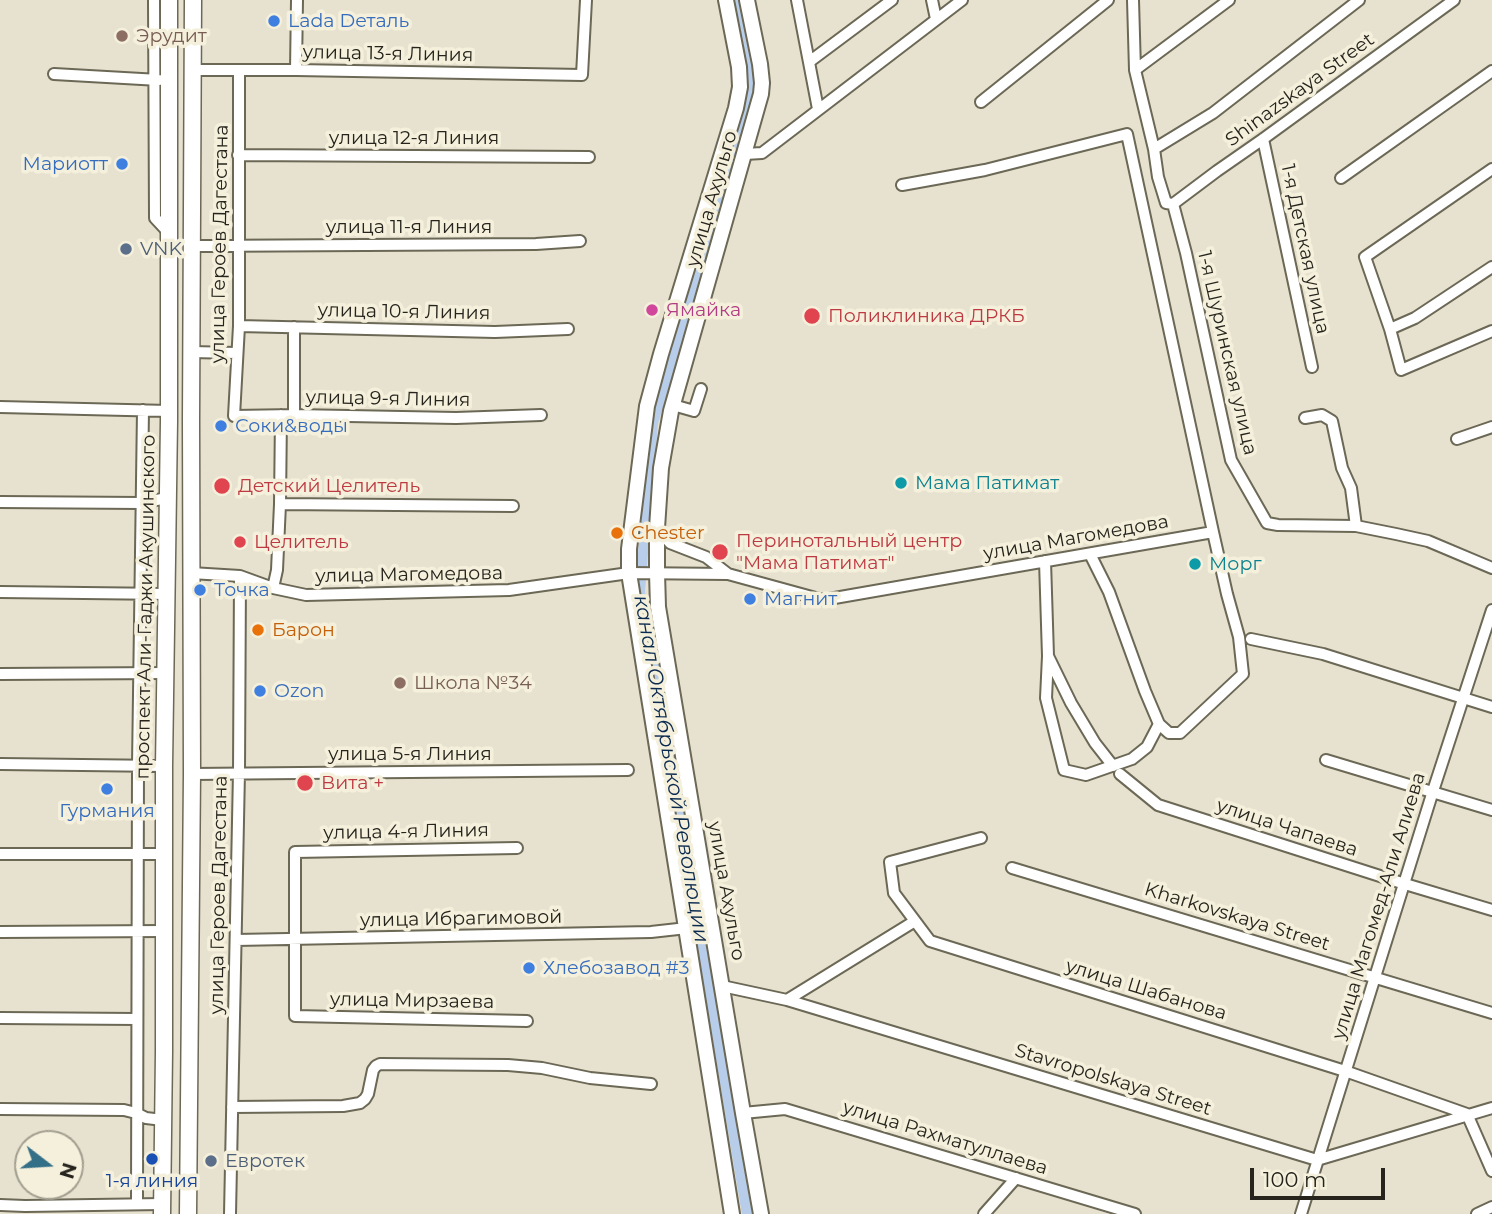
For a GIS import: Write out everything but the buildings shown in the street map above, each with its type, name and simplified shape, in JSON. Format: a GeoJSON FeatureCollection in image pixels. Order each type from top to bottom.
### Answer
{"type":"FeatureCollection","features":[{"type":"Feature","properties":{"kind":"main road","name":"проспект Али-Гаджи Акушинского"},"geometry":{"type":"LineString","coordinates":[[162,1209],[169,233],[161,80],[169,0]]}},
{"type":"Feature","properties":{"kind":"main road"},"geometry":{"type":"LineString","coordinates":[[188,1214],[192,774],[193,0]]}},
{"type":"Feature","properties":{"kind":"main road"},"geometry":{"type":"LineString","coordinates":[[726,0],[739,67],[740,88],[647,406],[629,549],[629,573],[732,1214]]}},
{"type":"Feature","properties":{"kind":"main road","name":"улица Ахульго"},"geometry":{"type":"LineString","coordinates":[[747,0],[761,64],[759,104],[665,439],[654,574],[761,1214]]}},
{"type":"Feature","properties":{"kind":"main road"},"geometry":{"type":"LineString","coordinates":[[169,233],[180,224],[186,223],[193,239]]}},
{"type":"Feature","properties":{"kind":"main road"},"geometry":{"type":"LineString","coordinates":[[164,1052],[175,1062],[182,1062],[190,1052]]}},
{"type":"Feature","properties":{"kind":"street"},"geometry":{"type":"LineString","coordinates":[[54,74],[161,80],[154,0]]}},
{"type":"Feature","properties":{"kind":"street"},"geometry":{"type":"LineString","coordinates":[[296,70],[297,0]]}},
{"type":"Feature","properties":{"kind":"street","name":"улица 13-я Линия"},"geometry":{"type":"LineString","coordinates":[[193,71],[582,75],[586,0]]}},
{"type":"Feature","properties":{"kind":"street"},"geometry":{"type":"LineString","coordinates":[[797,0],[818,109]]}},
{"type":"Feature","properties":{"kind":"street"},"geometry":{"type":"LineString","coordinates":[[809,62],[892,0]]}},
{"type":"Feature","properties":{"kind":"street"},"geometry":{"type":"LineString","coordinates":[[932,0],[936,19]]}},
{"type":"Feature","properties":{"kind":"street"},"geometry":{"type":"LineString","coordinates":[[745,154],[762,153],[962,0]]}},
{"type":"Feature","properties":{"kind":"street"},"geometry":{"type":"LineString","coordinates":[[981,102],[1108,0]]}},
{"type":"Feature","properties":{"kind":"street","name":"1-я Шуринская улица"},"geometry":{"type":"LineString","coordinates":[[1133,0],[1135,70],[1158,177],[1170,203],[1186,253],[1231,460],[1261,516],[1267,523],[1278,525],[1356,526],[1428,541],[1492,568]]}},
{"type":"Feature","properties":{"kind":"street"},"geometry":{"type":"LineString","coordinates":[[1135,70],[1229,0]]}},
{"type":"Feature","properties":{"kind":"street"},"geometry":{"type":"LineString","coordinates":[[1154,149],[1213,113],[1359,0]]}},
{"type":"Feature","properties":{"kind":"street","name":"Shinazskaya Street"},"geometry":{"type":"LineString","coordinates":[[1170,203],[1454,0]]}},
{"type":"Feature","properties":{"kind":"street","name":"улица Героев Дагестана"},"geometry":{"type":"LineString","coordinates":[[234,416],[239,326],[239,71]]}},
{"type":"Feature","properties":{"kind":"street"},"geometry":{"type":"LineString","coordinates":[[1341,178],[1492,71]]}},
{"type":"Feature","properties":{"kind":"street"},"geometry":{"type":"LineString","coordinates":[[902,185],[985,170],[1127,134],[1213,532],[1239,637],[1242,674],[1180,733],[1169,733],[1159,724],[1109,592],[1090,554]]}},
{"type":"Feature","properties":{"kind":"street","name":"1-я Детская улица"},"geometry":{"type":"LineString","coordinates":[[1263,139],[1312,367]]}},
{"type":"Feature","properties":{"kind":"street","name":"улица 12-я Линия"},"geometry":{"type":"LineString","coordinates":[[238,155],[589,157]]}},
{"type":"Feature","properties":{"kind":"street"},"geometry":{"type":"LineString","coordinates":[[1492,169],[1365,257],[1401,370],[1492,331]]}},
{"type":"Feature","properties":{"kind":"street","name":"улица 11-я Линия"},"geometry":{"type":"LineString","coordinates":[[193,239],[238,246],[536,244],[580,241]]}},
{"type":"Feature","properties":{"kind":"street"},"geometry":{"type":"LineString","coordinates":[[1390,329],[1415,318],[1492,267]]}},
{"type":"Feature","properties":{"kind":"street","name":"улица 10-я Линия"},"geometry":{"type":"LineString","coordinates":[[239,326],[495,332],[568,329]]}},
{"type":"Feature","properties":{"kind":"street"},"geometry":{"type":"LineString","coordinates":[[294,327],[294,415]]}},
{"type":"Feature","properties":{"kind":"street"},"geometry":{"type":"LineString","coordinates":[[191,352],[237,353]]}},
{"type":"Feature","properties":{"kind":"street"},"geometry":{"type":"LineString","coordinates":[[673,405],[694,411],[701,388]]}},
{"type":"Feature","properties":{"kind":"street"},"geometry":{"type":"LineString","coordinates":[[0,407],[169,411]]}},
{"type":"Feature","properties":{"kind":"street"},"geometry":{"type":"LineString","coordinates":[[137,1204],[139,594],[143,410]]}},
{"type":"Feature","properties":{"kind":"street"},"geometry":{"type":"LineString","coordinates":[[273,588],[277,570],[281,415]]}},
{"type":"Feature","properties":{"kind":"street","name":"улица 9-я Линия"},"geometry":{"type":"LineString","coordinates":[[234,416],[456,418],[541,415]]}},
{"type":"Feature","properties":{"kind":"street"},"geometry":{"type":"LineString","coordinates":[[1305,418],[1322,415],[1332,421],[1342,468],[1351,488],[1356,526]]}},
{"type":"Feature","properties":{"kind":"street"},"geometry":{"type":"LineString","coordinates":[[1457,439],[1492,428]]}},
{"type":"Feature","properties":{"kind":"street"},"geometry":{"type":"LineString","coordinates":[[0,502],[141,503],[167,498]]}},
{"type":"Feature","properties":{"kind":"street"},"geometry":{"type":"LineString","coordinates":[[280,504],[513,506]]}},
{"type":"Feature","properties":{"kind":"street"},"geometry":{"type":"LineString","coordinates":[[657,528],[670,543],[706,556],[728,574]]}},
{"type":"Feature","properties":{"kind":"street","name":"улица Магомедова"},"geometry":{"type":"LineString","coordinates":[[191,573],[240,576],[273,588],[306,595],[509,590],[629,573],[728,574],[823,600],[1213,532]]}},
{"type":"Feature","properties":{"kind":"street"},"geometry":{"type":"LineString","coordinates":[[1045,561],[1048,656],[1046,698],[1064,770],[1086,775],[1117,770],[1147,747],[1159,724]]}},
{"type":"Feature","properties":{"kind":"street","name":"улица Героев Дагестана"},"geometry":{"type":"LineString","coordinates":[[230,1214],[240,576]]}},
{"type":"Feature","properties":{"kind":"street"},"geometry":{"type":"LineString","coordinates":[[0,592],[168,594]]}},
{"type":"Feature","properties":{"kind":"street","name":"улица Магомед-Али Алиева"},"geometry":{"type":"LineString","coordinates":[[1301,1214],[1492,610]]}},
{"type":"Feature","properties":{"kind":"street"},"geometry":{"type":"LineString","coordinates":[[1251,639],[1322,654],[1492,707]]}},
{"type":"Feature","properties":{"kind":"street","name":"улица Чапаева"},"geometry":{"type":"LineString","coordinates":[[1048,656],[1071,703],[1095,743],[1117,770],[1158,805],[1492,910]]}},
{"type":"Feature","properties":{"kind":"street"},"geometry":{"type":"LineString","coordinates":[[0,674],[167,673]]}},
{"type":"Feature","properties":{"kind":"street"},"geometry":{"type":"LineString","coordinates":[[1326,760],[1492,810]]}},
{"type":"Feature","properties":{"kind":"street"},"geometry":{"type":"LineString","coordinates":[[0,764],[164,766]]}},
{"type":"Feature","properties":{"kind":"street","name":"улица 5-я Линия"},"geometry":{"type":"LineString","coordinates":[[192,774],[628,771]]}},
{"type":"Feature","properties":{"kind":"street","name":"улица Шабанова"},"geometry":{"type":"LineString","coordinates":[[981,838],[890,862],[894,893],[930,941],[1345,1071],[1467,1114]]}},
{"type":"Feature","properties":{"kind":"street","name":"улица 4-я Линия"},"geometry":{"type":"LineString","coordinates":[[295,940],[295,852],[517,848]]}},
{"type":"Feature","properties":{"kind":"street"},"geometry":{"type":"LineString","coordinates":[[0,854],[164,854]]}},
{"type":"Feature","properties":{"kind":"street","name":"Kharkovskaya Street"},"geometry":{"type":"LineString","coordinates":[[1012,868],[1492,1013]]}},
{"type":"Feature","properties":{"kind":"street"},"geometry":{"type":"LineString","coordinates":[[787,1000],[915,920]]}},
{"type":"Feature","properties":{"kind":"street","name":"улица Ибрагимовой"},"geometry":{"type":"LineString","coordinates":[[236,940],[651,932],[687,928]]}},
{"type":"Feature","properties":{"kind":"street"},"geometry":{"type":"LineString","coordinates":[[0,932],[164,931]]}},
{"type":"Feature","properties":{"kind":"street","name":"улица Мирзаева"},"geometry":{"type":"LineString","coordinates":[[295,940],[295,1016],[527,1021]]}},
{"type":"Feature","properties":{"kind":"street","name":"Stavropolskaya Street"},"geometry":{"type":"LineString","coordinates":[[722,986],[787,1000],[1317,1160]]}},
{"type":"Feature","properties":{"kind":"street"},"geometry":{"type":"LineString","coordinates":[[0,1018],[136,1019]]}},
{"type":"Feature","properties":{"kind":"street"},"geometry":{"type":"LineString","coordinates":[[232,1107],[360,1103],[368,1094],[373,1070],[380,1064],[519,1066],[590,1078],[651,1084]]}},
{"type":"Feature","properties":{"kind":"street"},"geometry":{"type":"LineString","coordinates":[[1317,1160],[1492,1108]]}},
{"type":"Feature","properties":{"kind":"street"},"geometry":{"type":"LineString","coordinates":[[0,1109],[124,1110],[146,1118],[163,1120]]}},
{"type":"Feature","properties":{"kind":"street","name":"улица Рахматуллаева"},"geometry":{"type":"LineString","coordinates":[[743,1113],[785,1109],[1135,1214]]}},
{"type":"Feature","properties":{"kind":"street"},"geometry":{"type":"LineString","coordinates":[[1467,1114],[1492,1171]]}},
{"type":"Feature","properties":{"kind":"street"},"geometry":{"type":"LineString","coordinates":[[984,1214],[1016,1178]]}},
{"type":"Feature","properties":{"kind":"street"},"geometry":{"type":"LineString","coordinates":[[0,1205],[137,1204],[162,1209]]}},
{"type":"Feature","properties":{"kind":"street"},"geometry":{"type":"LineString","coordinates":[[1477,1214],[1492,1207]]}},
{"type":"Feature","properties":{"kind":"waterway","name":"канал Октябрьской Революции"},"geometry":{"type":"LineString","coordinates":[[738,0],[751,67],[750,97],[653,423],[640,592],[651,643],[747,1214]]}},
{"type":"Feature","properties":{"kind":"place","name":"Lada Dеталь"},"geometry":{"type":"Point","coordinates":[274,21]}},
{"type":"Feature","properties":{"kind":"place","name":"Эрудит"},"geometry":{"type":"Point","coordinates":[122,36]}},
{"type":"Feature","properties":{"kind":"place","name":"Мариотт"},"geometry":{"type":"Point","coordinates":[122,164]}},
{"type":"Feature","properties":{"kind":"place","name":"VNK"},"geometry":{"type":"Point","coordinates":[126,249]}},
{"type":"Feature","properties":{"kind":"place","name":"Ямайка"},"geometry":{"type":"Point","coordinates":[652,310]}},
{"type":"Feature","properties":{"kind":"place","name":"Поликлиника ДРКБ"},"geometry":{"type":"Point","coordinates":[812,316]}},
{"type":"Feature","properties":{"kind":"place","name":"Соки&воды"},"geometry":{"type":"Point","coordinates":[221,426]}},
{"type":"Feature","properties":{"kind":"place","name":"Мама Патимат"},"geometry":{"type":"Point","coordinates":[901,483]}},
{"type":"Feature","properties":{"kind":"place","name":"Детский Целитель"},"geometry":{"type":"Point","coordinates":[222,486]}},
{"type":"Feature","properties":{"kind":"place","name":"Chester"},"geometry":{"type":"Point","coordinates":[617,533]}},
{"type":"Feature","properties":{"kind":"place","name":"Целитель"},"geometry":{"type":"Point","coordinates":[240,542]}},
{"type":"Feature","properties":{"kind":"place","name":"Перинотальный центр \"Мама Патимат\""},"geometry":{"type":"Point","coordinates":[720,552]}},
{"type":"Feature","properties":{"kind":"place","name":"Морг"},"geometry":{"type":"Point","coordinates":[1195,564]}},
{"type":"Feature","properties":{"kind":"place","name":"Точка"},"geometry":{"type":"Point","coordinates":[200,590]}},
{"type":"Feature","properties":{"kind":"place","name":"Магнит"},"geometry":{"type":"Point","coordinates":[750,599]}},
{"type":"Feature","properties":{"kind":"place","name":"Барон"},"geometry":{"type":"Point","coordinates":[258,630]}},
{"type":"Feature","properties":{"kind":"place","name":"Школа №34"},"geometry":{"type":"Point","coordinates":[400,683]}},
{"type":"Feature","properties":{"kind":"place","name":"Ozon"},"geometry":{"type":"Point","coordinates":[260,691]}},
{"type":"Feature","properties":{"kind":"place","name":"Вита +"},"geometry":{"type":"Point","coordinates":[305,783]}},
{"type":"Feature","properties":{"kind":"place","name":"Гурмания"},"geometry":{"type":"Point","coordinates":[107,789]}},
{"type":"Feature","properties":{"kind":"place","name":"Хлебозавод #3"},"geometry":{"type":"Point","coordinates":[529,968]}},
{"type":"Feature","properties":{"kind":"place","name":"1-я линия"},"geometry":{"type":"Point","coordinates":[152,1159]}},
{"type":"Feature","properties":{"kind":"place","name":"Евротек"},"geometry":{"type":"Point","coordinates":[211,1161]}}]}
